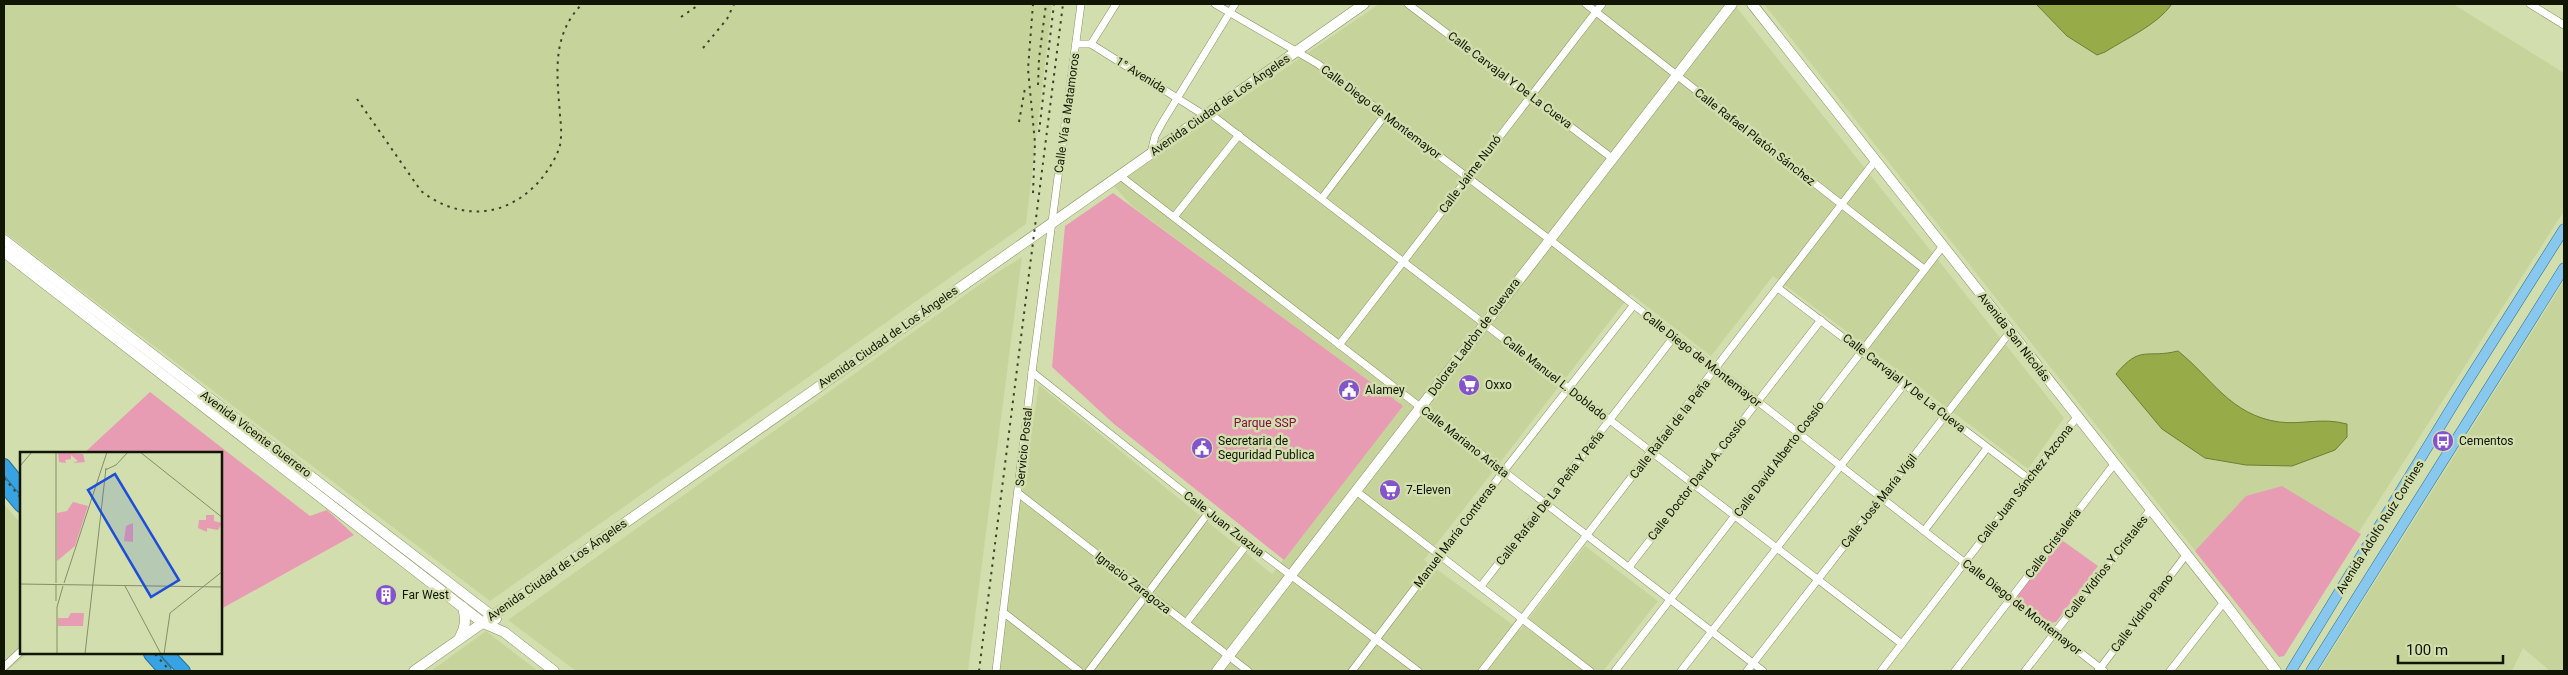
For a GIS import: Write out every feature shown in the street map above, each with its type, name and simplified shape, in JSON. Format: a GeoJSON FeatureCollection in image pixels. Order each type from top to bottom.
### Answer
{"type":"FeatureCollection","features":[{"type":"Feature","properties":{"kind":"highway"},"geometry":{"type":"LineString","coordinates":[[4,466],[20,485]]}},
{"type":"Feature","properties":{"kind":"highway"},"geometry":{"type":"LineString","coordinates":[[4,486],[20,504]]}},
{"type":"Feature","properties":{"kind":"highway"},"geometry":{"type":"LineString","coordinates":[[151,655],[165,671]]}},
{"type":"Feature","properties":{"kind":"highway"},"geometry":{"type":"LineString","coordinates":[[169,655],[184,671]]}},
{"type":"Feature","properties":{"kind":"main road","name":"Avenida Adolfo Ruíz Cortines"},"geometry":{"type":"LineString","coordinates":[[2291,671],[2464,387],[2564,229]]}},
{"type":"Feature","properties":{"kind":"main road","name":"Avenida Adolfo Ruíz Cortines"},"geometry":{"type":"LineString","coordinates":[[2312,671],[2564,268]]}},
{"type":"Feature","properties":{"kind":"street","name":"Calle Vía a Matamoros"},"geometry":{"type":"LineString","coordinates":[[1052,222],[1081,4]]}},
{"type":"Feature","properties":{"kind":"street"},"geometry":{"type":"LineString","coordinates":[[1076,44],[1091,44],[1116,4]]}},
{"type":"Feature","properties":{"kind":"street","name":"Calle Diego de Montemayor"},"geometry":{"type":"LineString","coordinates":[[1215,4],[1318,64],[1549,240],[2055,632],[2101,670]]}},
{"type":"Feature","properties":{"kind":"street"},"geometry":{"type":"LineString","coordinates":[[1151,153],[1155,136],[1235,4]]}},
{"type":"Feature","properties":{"kind":"street"},"geometry":{"type":"LineString","coordinates":[[1350,14],[1355,4]]}},
{"type":"Feature","properties":{"kind":"street","name":"Avenida Ciudad de Los Ángeles"},"geometry":{"type":"LineString","coordinates":[[414,671],[1206,113],[1364,4]]}},
{"type":"Feature","properties":{"kind":"street","name":"Calle Carvajal Y De La Cueva"},"geometry":{"type":"LineString","coordinates":[[1408,4],[1612,158]]}},
{"type":"Feature","properties":{"kind":"street","name":"Calle Rafael Platón Sánchez"},"geometry":{"type":"LineString","coordinates":[[1586,4],[1924,269]]}},
{"type":"Feature","properties":{"kind":"street","name":"Calle Jaime Nunó"},"geometry":{"type":"LineString","coordinates":[[1338,345],[1602,4]]}},
{"type":"Feature","properties":{"kind":"street","name":"Dolores Ladròn de Guevara"},"geometry":{"type":"LineString","coordinates":[[1217,671],[1732,4]]}},
{"type":"Feature","properties":{"kind":"street","name":"Avenida San Nicolás"},"geometry":{"type":"LineString","coordinates":[[1752,4],[2115,463],[2276,671]]}},
{"type":"Feature","properties":{"kind":"street"},"geometry":{"type":"LineString","coordinates":[[2530,4],[2564,25]]}},
{"type":"Feature","properties":{"kind":"street","name":"1° Avenida"},"geometry":{"type":"LineString","coordinates":[[1091,44],[1177,98],[1206,113]]}},
{"type":"Feature","properties":{"kind":"street","name":"Calle Manuel L. Doblado"},"geometry":{"type":"LineString","coordinates":[[1206,113],[1239,135],[1322,198],[1902,644]]}},
{"type":"Feature","properties":{"kind":"street"},"geometry":{"type":"LineString","coordinates":[[1322,198],[1385,115]]}},
{"type":"Feature","properties":{"kind":"street"},"geometry":{"type":"LineString","coordinates":[[1174,218],[1239,135]]}},
{"type":"Feature","properties":{"kind":"street","name":"Calle Rafael de la Peña"},"geometry":{"type":"LineString","coordinates":[[1482,671],[1716,370],[1875,161]]}},
{"type":"Feature","properties":{"kind":"street","name":"Calle Mariano Arista"},"geometry":{"type":"LineString","coordinates":[[1120,175],[1763,671]]}},
{"type":"Feature","properties":{"kind":"street","name":"Servicio Postal"},"geometry":{"type":"LineString","coordinates":[[996,671],[1052,222]]}},
{"type":"Feature","properties":{"kind":"street","name":"Avenida Vicente Guerrero"},"geometry":{"type":"LineString","coordinates":[[4,240],[493,616],[504,632]]}},
{"type":"Feature","properties":{"kind":"street","name":"Calle David Alberto Cossío"},"geometry":{"type":"LineString","coordinates":[[1615,671],[1943,246]]}},
{"type":"Feature","properties":{"kind":"street","name":"Avenida Vicente Guerrero"},"geometry":{"type":"LineString","coordinates":[[4,252],[483,623],[504,632],[554,671]]}},
{"type":"Feature","properties":{"kind":"street","name":"Calle Carvajal Y De La Cueva"},"geometry":{"type":"LineString","coordinates":[[1778,288],[2029,479]]}},
{"type":"Feature","properties":{"kind":"street","name":"Manuel María Contreras"},"geometry":{"type":"LineString","coordinates":[[1352,671],[1503,472],[1633,306]]}},
{"type":"Feature","properties":{"kind":"street","name":"Calle Doctor David A. Cossío"},"geometry":{"type":"LineString","coordinates":[[1629,567],[1821,320]]}},
{"type":"Feature","properties":{"kind":"street","name":"Calle José María Vigil"},"geometry":{"type":"LineString","coordinates":[[1747,671],[2010,332]]}},
{"type":"Feature","properties":{"kind":"street","name":"Calle Rafael De La Peña Y Peña"},"geometry":{"type":"LineString","coordinates":[[1481,586],[1674,338]]}},
{"type":"Feature","properties":{"kind":"street","name":"Calle Juan Zuazua"},"geometry":{"type":"LineString","coordinates":[[1032,372],[1290,576],[1418,671]]}},
{"type":"Feature","properties":{"kind":"street"},"geometry":{"type":"LineString","coordinates":[[1681,671],[1904,383]]}},
{"type":"Feature","properties":{"kind":"street","name":"Calle Juan Sánchez Azcona"},"geometry":{"type":"LineString","coordinates":[[1881,671],[2077,416]]}},
{"type":"Feature","properties":{"kind":"street"},"geometry":{"type":"LineString","coordinates":[[1924,531],[1987,448]]}},
{"type":"Feature","properties":{"kind":"street","name":"Calle Cristalería"},"geometry":{"type":"LineString","coordinates":[[1955,671],[2115,463]]}},
{"type":"Feature","properties":{"kind":"street"},"geometry":{"type":"LineString","coordinates":[[1356,491],[1590,671]]}},
{"type":"Feature","properties":{"kind":"street","name":"Ignacio Zaragoza"},"geometry":{"type":"LineString","coordinates":[[1018,493],[1248,671]]}},
{"type":"Feature","properties":{"kind":"street","name":"Calle Vidrios Y Cristales"},"geometry":{"type":"LineString","coordinates":[[2026,671],[2150,510]]}},
{"type":"Feature","properties":{"kind":"street"},"geometry":{"type":"LineString","coordinates":[[1089,671],[1209,512]]}},
{"type":"Feature","properties":{"kind":"street"},"geometry":{"type":"LineString","coordinates":[[1186,623],[1248,543]]}},
{"type":"Feature","properties":{"kind":"street","name":"Calle Vidrio Plano"},"geometry":{"type":"LineString","coordinates":[[2101,670],[2186,555]]}},
{"type":"Feature","properties":{"kind":"street"},"geometry":{"type":"LineString","coordinates":[[2170,671],[2224,602]]}},
{"type":"Feature","properties":{"kind":"street"},"geometry":{"type":"LineString","coordinates":[[457,641],[465,628],[463,607]]}},
{"type":"Feature","properties":{"kind":"street"},"geometry":{"type":"LineString","coordinates":[[1003,612],[1079,671]]}},
{"type":"Feature","properties":{"kind":"street"},"geometry":{"type":"LineString","coordinates":[[4,667],[20,652]]}},
{"type":"Feature","properties":{"kind":"shaded area"},"geometry":{"type":"Polygon","coordinates":[[[4,4],[1052,4],[1026,224],[490,601],[4,232],[4,4]]]}},
{"type":"Feature","properties":{"kind":"shaded area"},"geometry":{"type":"Polygon","coordinates":[[[1379,4],[1734,4],[2064,418],[2028,469],[1773,276],[1711,356],[1631,294],[1424,560],[1520,630],[1585,546],[1658,601],[1603,671],[994,671],[1039,385],[1272,574],[1402,406],[1132,206],[1114,186],[1379,4]]]}},
{"type":"Feature","properties":{"kind":"shaded area"},"geometry":{"type":"Polygon","coordinates":[[[1764,4],[2453,4],[2564,73],[2564,211],[2279,657],[1764,4]]]}},
{"type":"Feature","properties":{"kind":"shaded area"},"geometry":{"type":"Polygon","coordinates":[[[2036,4],[2172,4],[2166,12],[2150,25],[2097,55],[2067,36],[2036,4]]]}},
{"type":"Feature","properties":{"kind":"shaded area"},"geometry":{"type":"Polygon","coordinates":[[[1022,257],[968,671],[576,671],[508,620],[989,278],[1022,257]]]}},
{"type":"Feature","properties":{"kind":"shaded area"},"geometry":{"type":"Polygon","coordinates":[[[2564,281],[2564,671],[2550,671],[2523,648],[2512,671],[2319,671],[2564,281]]]}},
{"type":"Feature","properties":{"kind":"shaded area"},"geometry":{"type":"Polygon","coordinates":[[[2178,351],[2234,404],[2247,412],[2279,422],[2329,421],[2347,424],[2347,437],[2335,450],[2292,466],[2246,465],[2205,458],[2162,429],[2116,374],[2138,356],[2178,351]]]}},
{"type":"Feature","properties":{"kind":"shaded area"},"geometry":{"type":"Polygon","coordinates":[[[4,504],[20,523],[20,655],[26,655],[7,671],[4,671],[4,504]]]}},
{"type":"Feature","properties":{"kind":"shaded area"},"geometry":{"type":"Polygon","coordinates":[[[486,631],[538,671],[431,671],[486,631]]]}},
{"type":"Feature","properties":{"kind":"green space","name":"Parque SSP"},"geometry":{"type":"Polygon","coordinates":[[[1113,193],[1403,406],[1284,560],[1114,424],[1052,367],[1065,226],[1113,193]]]}},
{"type":"Feature","properties":{"kind":"green space"},"geometry":{"type":"Polygon","coordinates":[[[150,392],[310,516],[327,510],[354,535],[222,608],[222,452],[85,452],[150,392]]]}},
{"type":"Feature","properties":{"kind":"green space"},"geometry":{"type":"Polygon","coordinates":[[[2282,486],[2361,534],[2284,656],[2279,657],[2195,551],[2246,496],[2282,486]]]}},
{"type":"Feature","properties":{"kind":"green space"},"geometry":{"type":"Polygon","coordinates":[[[2059,538],[2098,566],[2056,622],[2050,623],[2018,599],[2018,593],[2059,538]]]}},
{"type":"Feature","properties":{"kind":"railway"},"geometry":{"type":"LineString","coordinates":[[357,99],[421,191],[436,201],[452,208],[468,211],[500,208],[515,201],[529,191],[542,178],[557,154],[561,134],[557,70],[558,56],[565,29],[572,16],[582,4]]}},
{"type":"Feature","properties":{"kind":"railway"},"geometry":{"type":"LineString","coordinates":[[681,17],[700,4]]}},
{"type":"Feature","properties":{"kind":"railway"},"geometry":{"type":"LineString","coordinates":[[703,48],[727,19],[734,4]]}},
{"type":"Feature","properties":{"kind":"railway"},"geometry":{"type":"LineString","coordinates":[[1033,4],[1028,69],[1035,143],[1033,193]]}},
{"type":"Feature","properties":{"kind":"railway"},"geometry":{"type":"LineString","coordinates":[[1038,85],[1039,59],[1046,4]]}},
{"type":"Feature","properties":{"kind":"railway"},"geometry":{"type":"LineString","coordinates":[[1039,132],[1054,4]]}},
{"type":"Feature","properties":{"kind":"railway"},"geometry":{"type":"LineString","coordinates":[[979,671],[1063,4]]}},
{"type":"Feature","properties":{"kind":"railway"},"geometry":{"type":"LineString","coordinates":[[1019,122],[1025,88]]}},
{"type":"Feature","properties":{"kind":"railway"},"geometry":{"type":"LineString","coordinates":[[4,478],[20,497]]}},
{"type":"Feature","properties":{"kind":"railway"},"geometry":{"type":"LineString","coordinates":[[156,655],[170,671]]}},
{"type":"Feature","properties":{"kind":"place","name":"Oxxo"},"geometry":{"type":"Point","coordinates":[1469,385]}},
{"type":"Feature","properties":{"kind":"place","name":"Alamey"},"geometry":{"type":"Point","coordinates":[1349,390]}},
{"type":"Feature","properties":{"kind":"place","name":"Cementos"},"geometry":{"type":"Point","coordinates":[2443,441]}},
{"type":"Feature","properties":{"kind":"place","name":"Secretaria de Seguridad Publica"},"geometry":{"type":"Point","coordinates":[1202,448]}},
{"type":"Feature","properties":{"kind":"place","name":"7-Eleven"},"geometry":{"type":"Point","coordinates":[1390,490]}},
{"type":"Feature","properties":{"kind":"place","name":"Far West"},"geometry":{"type":"Point","coordinates":[386,595]}}]}
